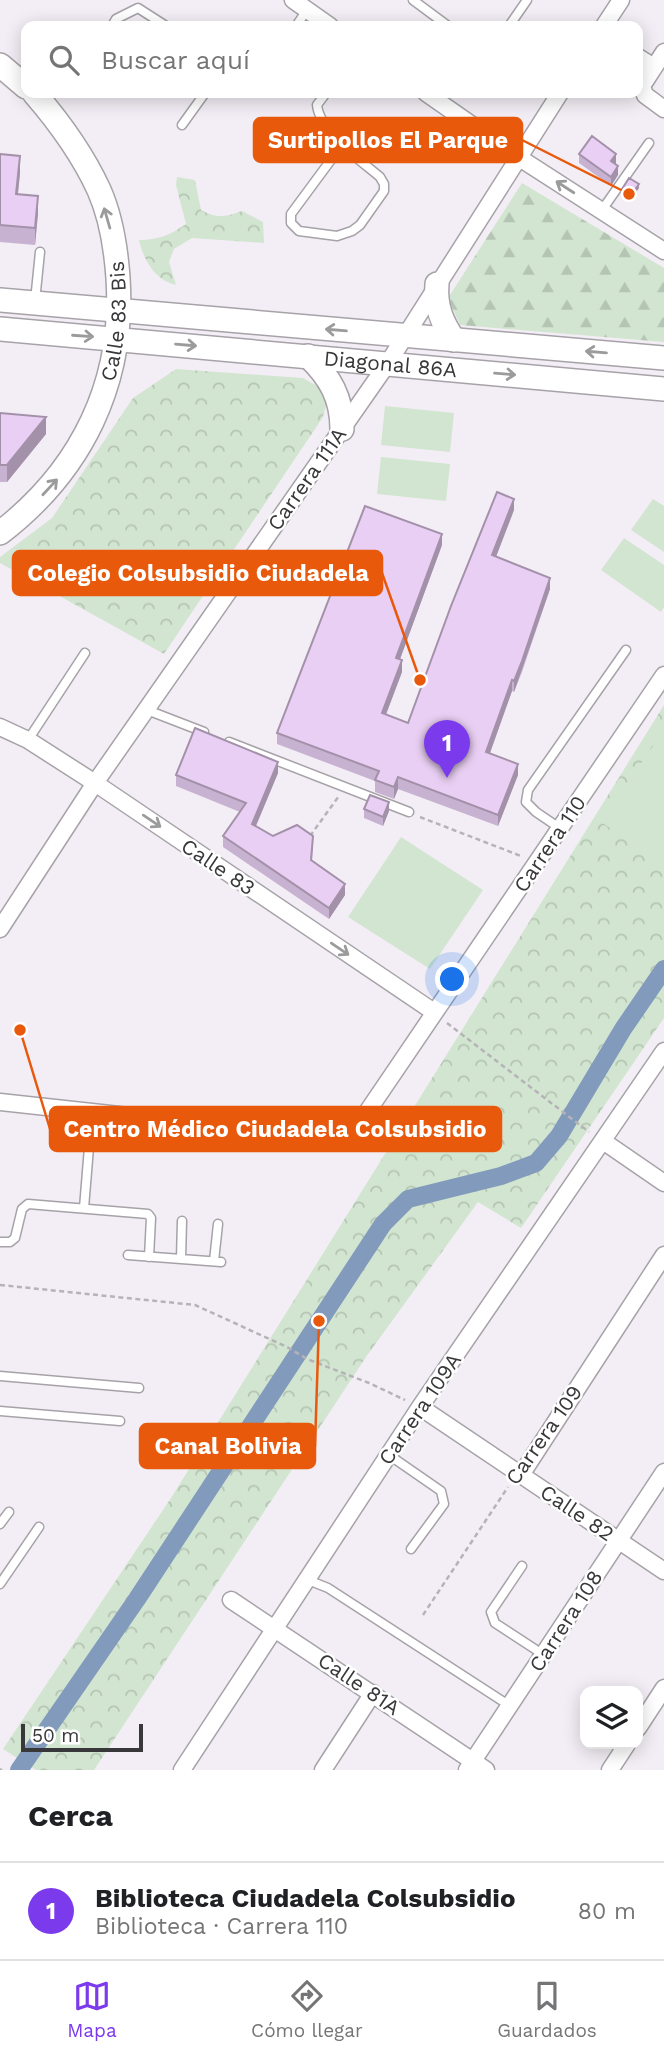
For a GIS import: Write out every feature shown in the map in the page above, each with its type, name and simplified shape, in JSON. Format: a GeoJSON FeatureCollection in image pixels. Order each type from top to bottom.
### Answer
{"type":"FeatureCollection","features":[{"type":"Feature","properties":{"kind":"street"},"geometry":{"type":"LineString","coordinates":[[293,0],[323,21]]}},
{"type":"Feature","properties":{"kind":"street"},"geometry":{"type":"LineString","coordinates":[[607,21],[621,0]]}},
{"type":"Feature","properties":{"kind":"street"},"geometry":{"type":"LineString","coordinates":[[664,52],[644,82],[643,90],[645,95],[664,108]]}},
{"type":"Feature","properties":{"kind":"street"},"geometry":{"type":"LineString","coordinates":[[643,60],[654,67]]}},
{"type":"Feature","properties":{"kind":"street"},"geometry":{"type":"LineString","coordinates":[[0,65],[21,82]]}},
{"type":"Feature","properties":{"kind":"street","name":"Calle 83 Bis"},"geometry":{"type":"LineString","coordinates":[[0,533],[26,513],[60,476],[87,434],[106,387],[118,339],[120,309],[116,250],[100,192],[73,139],[38,98]]}},
{"type":"Feature","properties":{"kind":"street"},"geometry":{"type":"LineString","coordinates":[[433,98],[664,251]]}},
{"type":"Feature","properties":{"kind":"street","name":"Carrera 111A"},"geometry":{"type":"LineString","coordinates":[[0,929],[95,783],[388,363],[557,98]]}},
{"type":"Feature","properties":{"kind":"street"},"geometry":{"type":"LineString","coordinates":[[437,284],[438,307],[454,340]]}},
{"type":"Feature","properties":{"kind":"street","name":"Diagonal 86A"},"geometry":{"type":"LineString","coordinates":[[0,300],[664,358]]}},
{"type":"Feature","properties":{"kind":"street"},"geometry":{"type":"LineString","coordinates":[[31,332],[35,303]]}},
{"type":"Feature","properties":{"kind":"street","name":"Diagonal 86A"},"geometry":{"type":"LineString","coordinates":[[0,329],[664,389]]}},
{"type":"Feature","properties":{"kind":"street"},"geometry":{"type":"LineString","coordinates":[[308,356],[323,370],[335,388],[341,408],[342,429]]}},
{"type":"Feature","properties":{"kind":"street","name":"Carrera 110"},"geometry":{"type":"LineString","coordinates":[[0,1102],[303,1135],[341,1132],[360,1121],[664,674]]}},
{"type":"Feature","properties":{"kind":"street","name":"Calle 83"},"geometry":{"type":"LineString","coordinates":[[0,727],[29,740],[95,783],[434,1012]]}},
{"type":"Feature","properties":{"kind":"street","name":"Carrera 109A"},"geometry":{"type":"LineString","coordinates":[[182,1770],[420,1407],[664,1051]]}},
{"type":"Feature","properties":{"kind":"street"},"geometry":{"type":"LineString","coordinates":[[603,1141],[664,1183]]}},
{"type":"Feature","properties":{"kind":"street","name":"Carrera 109"},"geometry":{"type":"LineString","coordinates":[[521,1475],[664,1255]]}},
{"type":"Feature","properties":{"kind":"street","name":"Calle 82"},"geometry":{"type":"LineString","coordinates":[[420,1407],[664,1571]]}},
{"type":"Feature","properties":{"kind":"street","name":"Carrera 108"},"geometry":{"type":"LineString","coordinates":[[476,1767],[510,1706],[664,1472]]}},
{"type":"Feature","properties":{"kind":"street","name":"Calle 81A"},"geometry":{"type":"LineString","coordinates":[[231,1600],[373,1693],[476,1767]]}},
{"type":"Feature","properties":{"kind":"street"},"geometry":{"type":"LineString","coordinates":[[643,1720],[664,1688]]}},
{"type":"Feature","properties":{"kind":"street"},"geometry":{"type":"LineString","coordinates":[[323,1770],[373,1693]]}},
{"type":"Feature","properties":{"kind":"street"},"geometry":{"type":"LineString","coordinates":[[610,1770],[624,1749]]}},
{"type":"Feature","properties":{"kind":"lane"},"geometry":{"type":"LineString","coordinates":[[413,0],[441,21]]}},
{"type":"Feature","properties":{"kind":"lane"},"geometry":{"type":"LineString","coordinates":[[512,21],[527,0]]}},
{"type":"Feature","properties":{"kind":"lane"},"geometry":{"type":"LineString","coordinates":[[115,21],[138,8],[158,21]]}},
{"type":"Feature","properties":{"kind":"lane"},"geometry":{"type":"LineString","coordinates":[[299,21],[307,10]]}},
{"type":"Feature","properties":{"kind":"lane"},"geometry":{"type":"LineString","coordinates":[[182,125],[199,98]]}},
{"type":"Feature","properties":{"kind":"lane"},"geometry":{"type":"LineString","coordinates":[[322,98],[317,105],[318,115],[342,145],[380,177],[384,191],[360,225],[352,231],[337,236],[299,231],[291,223],[291,214],[342,145]]}},
{"type":"Feature","properties":{"kind":"lane"},"geometry":{"type":"LineString","coordinates":[[602,210],[649,142]]}},
{"type":"Feature","properties":{"kind":"lane"},"geometry":{"type":"LineString","coordinates":[[35,303],[40,252]]}},
{"type":"Feature","properties":{"kind":"lane"},"geometry":{"type":"LineString","coordinates":[[561,829],[526,802],[528,790],[626,650]]}},
{"type":"Feature","properties":{"kind":"lane"},"geometry":{"type":"LineString","coordinates":[[29,740],[85,653]]}},
{"type":"Feature","properties":{"kind":"lane"},"geometry":{"type":"LineString","coordinates":[[147,710],[208,734]]}},
{"type":"Feature","properties":{"kind":"lane"},"geometry":{"type":"LineString","coordinates":[[220,739],[409,812]]}},
{"type":"Feature","properties":{"kind":"lane"},"geometry":{"type":"LineString","coordinates":[[84,1208],[92,1111]]}},
{"type":"Feature","properties":{"kind":"lane"},"geometry":{"type":"LineString","coordinates":[[0,1242],[10,1242],[15,1238],[22,1209],[28,1203],[84,1208],[150,1216],[149,1257]]}},
{"type":"Feature","properties":{"kind":"lane"},"geometry":{"type":"LineString","coordinates":[[181,1259],[182,1221]]}},
{"type":"Feature","properties":{"kind":"lane"},"geometry":{"type":"LineString","coordinates":[[128,1255],[218,1262],[218,1224]]}},
{"type":"Feature","properties":{"kind":"lane"},"geometry":{"type":"LineString","coordinates":[[0,1376],[139,1388]]}},
{"type":"Feature","properties":{"kind":"lane"},"geometry":{"type":"LineString","coordinates":[[0,1411],[120,1420]]}},
{"type":"Feature","properties":{"kind":"lane"},"geometry":{"type":"LineString","coordinates":[[389,1455],[441,1491],[444,1497],[444,1504],[411,1549]]}},
{"type":"Feature","properties":{"kind":"lane"},"geometry":{"type":"LineString","coordinates":[[0,1524],[9,1513]]}},
{"type":"Feature","properties":{"kind":"lane"},"geometry":{"type":"LineString","coordinates":[[0,1584],[39,1527]]}},
{"type":"Feature","properties":{"kind":"lane"},"geometry":{"type":"LineString","coordinates":[[522,1566],[491,1612],[492,1618],[495,1623],[544,1655]]}},
{"type":"Feature","properties":{"kind":"lane"},"geometry":{"type":"LineString","coordinates":[[308,1580],[328,1588],[510,1706]]}},
{"type":"Feature","properties":{"kind":"path"},"geometry":{"type":"LineString","coordinates":[[306,841],[346,788]]}},
{"type":"Feature","properties":{"kind":"path"},"geometry":{"type":"LineString","coordinates":[[409,812],[537,862]]}},
{"type":"Feature","properties":{"kind":"path"},"geometry":{"type":"LineString","coordinates":[[434,1012],[580,1126]]}},
{"type":"Feature","properties":{"kind":"path"},"geometry":{"type":"LineString","coordinates":[[0,1285],[195,1305],[307,1359],[369,1383],[420,1407]]}},
{"type":"Feature","properties":{"kind":"path","name":"Carrera 109"},"geometry":{"type":"LineString","coordinates":[[423,1615],[506,1490],[521,1475]]}},
{"type":"Feature","properties":{"kind":"green space"},"geometry":{"type":"Polygon","coordinates":[[[177,177],[195,180],[201,210],[221,216],[242,211],[263,222],[264,243],[192,238],[174,249],[169,262],[176,285],[162,279],[147,262],[139,240],[164,236],[186,224],[176,185],[177,177]]]}},
{"type":"Feature","properties":{"kind":"green space"},"geometry":{"type":"Polygon","coordinates":[[[522,183],[664,268],[664,342],[460,325],[448,298],[522,183]]]}},
{"type":"Feature","properties":{"kind":"green space"},"geometry":{"type":"Polygon","coordinates":[[[176,369],[303,378],[321,388],[327,402],[323,417],[164,654],[0,563],[0,557],[52,518],[133,398],[176,369]]]}},
{"type":"Feature","properties":{"kind":"green space"},"geometry":{"type":"Polygon","coordinates":[[[385,406],[454,413],[450,452],[381,445],[385,406]]]}},
{"type":"Feature","properties":{"kind":"green space"},"geometry":{"type":"Polygon","coordinates":[[[381,457],[450,464],[446,501],[377,494],[381,457]]]}},
{"type":"Feature","properties":{"kind":"green space"},"geometry":{"type":"Polygon","coordinates":[[[653,499],[664,506],[664,552],[631,530],[653,499]]]}},
{"type":"Feature","properties":{"kind":"green space"},"geometry":{"type":"Polygon","coordinates":[[[624,538],[664,565],[664,607],[661,612],[601,570],[624,538]]]}},
{"type":"Feature","properties":{"kind":"green space"},"geometry":{"type":"Polygon","coordinates":[[[664,705],[664,1018],[521,1228],[478,1202],[366,1357],[94,1770],[36,1770],[3,1749],[171,1498],[664,705]]]}},
{"type":"Feature","properties":{"kind":"green space"},"geometry":{"type":"Polygon","coordinates":[[[664,730],[664,864],[601,822],[664,730]]]}},
{"type":"Feature","properties":{"kind":"green space"},"geometry":{"type":"Polygon","coordinates":[[[401,837],[483,890],[430,969],[348,917],[401,837]]]}},
{"type":"Feature","properties":{"kind":"building"},"geometry":{"type":"Polygon","coordinates":[[[592,136],[616,154],[611,161],[618,166],[611,177],[579,154],[592,136]]]}},
{"type":"Feature","properties":{"kind":"building"},"geometry":{"type":"Polygon","coordinates":[[[0,154],[20,156],[16,194],[38,196],[35,228],[0,225],[0,154]]]}},
{"type":"Feature","properties":{"kind":"building"},"geometry":{"type":"Polygon","coordinates":[[[629,178],[639,184],[631,195],[622,189],[629,178]]]}},
{"type":"Feature","properties":{"kind":"building"},"geometry":{"type":"Polygon","coordinates":[[[0,413],[46,417],[7,465],[0,465],[0,413]]]}},
{"type":"Feature","properties":{"kind":"building"},"geometry":{"type":"Polygon","coordinates":[[[497,492],[514,499],[492,555],[550,578],[522,661],[514,681],[512,680],[486,752],[518,764],[498,815],[398,777],[394,787],[375,780],[379,771],[277,733],[365,506],[442,534],[396,658],[402,660],[382,713],[408,723],[497,492]]]}},
{"type":"Feature","properties":{"kind":"building"},"geometry":{"type":"Polygon","coordinates":[[[195,728],[278,762],[252,824],[273,836],[297,825],[313,836],[311,860],[345,884],[329,908],[223,836],[246,803],[176,775],[195,728]]]}},
{"type":"Feature","properties":{"kind":"building"},"geometry":{"type":"Polygon","coordinates":[[[370,795],[389,802],[383,817],[364,809],[370,795]]]}},
{"type":"Feature","properties":{"kind":"waterway"},"geometry":{"type":"LineString","coordinates":[[19,1770],[137,1599],[383,1224],[408,1199],[501,1176],[536,1163],[559,1136],[623,1029],[664,969]]}},
{"type":"Feature","properties":{"kind":"place","name":"Surtipollos El Parque"},"geometry":{"type":"Point","coordinates":[629,194]}},
{"type":"Feature","properties":{"kind":"place","name":"Colegio Colsubsidio Ciudadela"},"geometry":{"type":"Point","coordinates":[420,680]}},
{"type":"Feature","properties":{"kind":"place","name":"Biblioteca Ciudadela Colsubsidio"},"geometry":{"type":"Point","coordinates":[447,778]}},
{"type":"Feature","properties":{"kind":"place","name":"Centro Médico Ciudadela Colsubsidio"},"geometry":{"type":"Point","coordinates":[20,1030]}},
{"type":"Feature","properties":{"kind":"place","name":"Canal Bolivia"},"geometry":{"type":"Point","coordinates":[319,1321]}}]}
